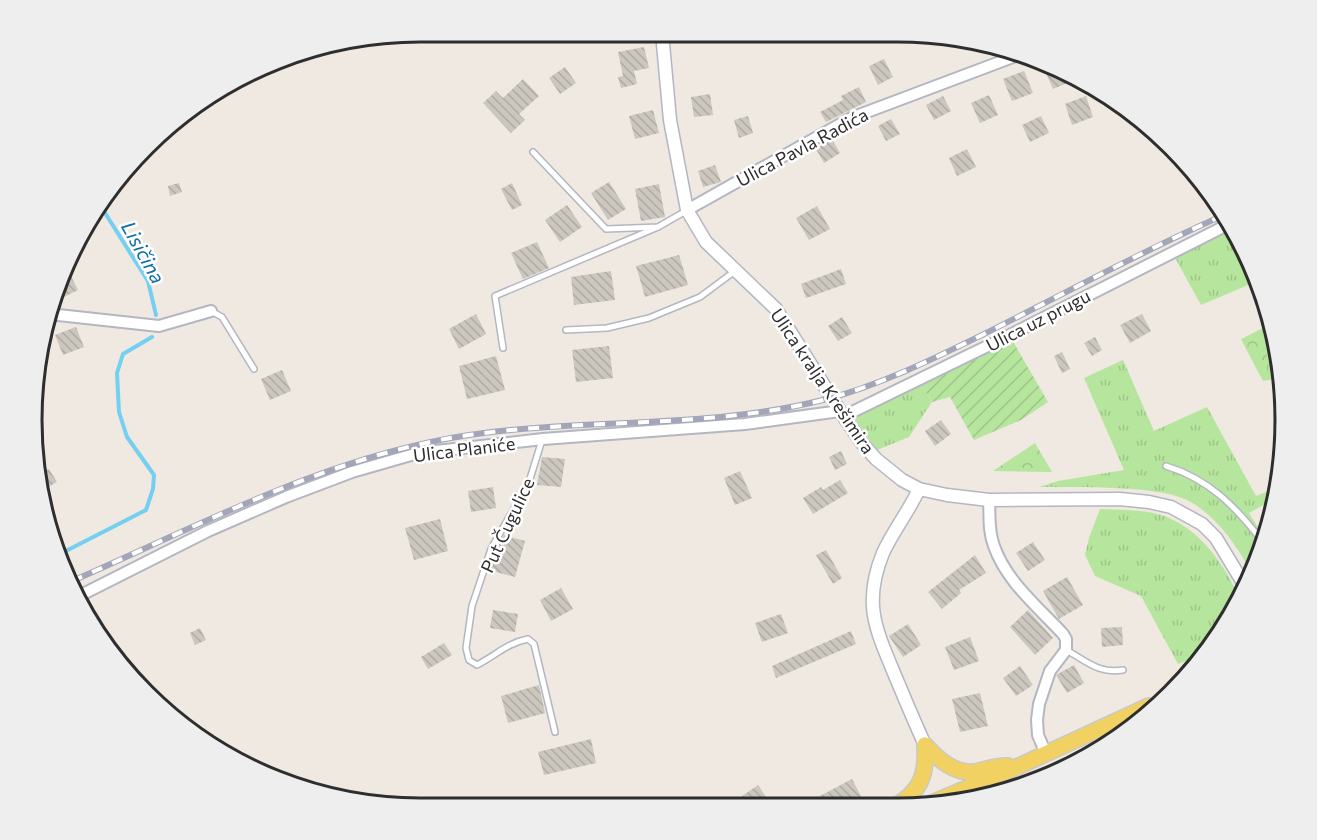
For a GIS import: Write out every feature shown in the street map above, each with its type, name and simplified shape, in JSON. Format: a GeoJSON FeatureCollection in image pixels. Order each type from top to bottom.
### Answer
{"type":"FeatureCollection","features":[{"type":"Feature","properties":{"kind":"main road"},"geometry":{"type":"LineString","coordinates":[[954,794],[1137,712]]}},
{"type":"Feature","properties":{"kind":"main road"},"geometry":{"type":"LineString","coordinates":[[925,745],[938,759],[963,771],[975,772],[1003,766],[1017,767]]}},
{"type":"Feature","properties":{"kind":"main road"},"geometry":{"type":"LineString","coordinates":[[908,798],[923,777],[926,765],[925,745]]}},
{"type":"Feature","properties":{"kind":"street","name":"Ulica kralja Krešimira"},"geometry":{"type":"LineString","coordinates":[[664,42],[670,120],[687,210],[706,242],[776,309],[842,413],[876,459],[902,480],[919,489],[989,500],[1120,499],[1171,507],[1202,524],[1216,538],[1240,578]]}},
{"type":"Feature","properties":{"kind":"street","name":"Ulica Pavla Radića"},"geometry":{"type":"LineString","coordinates":[[687,210],[851,118],[1008,59]]}},
{"type":"Feature","properties":{"kind":"street","name":"Ulica uz prugu"},"geometry":{"type":"LineString","coordinates":[[842,413],[1006,337],[1222,228]]}},
{"type":"Feature","properties":{"kind":"street"},"geometry":{"type":"LineString","coordinates":[[57,315],[159,326],[211,311]]}},
{"type":"Feature","properties":{"kind":"street","name":"Ulica Planiće"},"geometry":{"type":"LineString","coordinates":[[84,593],[208,531],[286,497],[352,472],[418,453],[543,439],[691,429],[842,413]]}},
{"type":"Feature","properties":{"kind":"street"},"geometry":{"type":"LineString","coordinates":[[919,489],[884,551],[873,588],[873,610],[877,635],[925,745]]}},
{"type":"Feature","properties":{"kind":"street"},"geometry":{"type":"LineString","coordinates":[[989,500],[990,531],[1003,566],[1065,639],[1065,650],[1050,671],[1039,704],[1038,735],[1046,754]]}},
{"type":"Feature","properties":{"kind":"lane"},"geometry":{"type":"LineString","coordinates":[[533,152],[606,229],[658,227]]}},
{"type":"Feature","properties":{"kind":"lane"},"geometry":{"type":"LineString","coordinates":[[502,348],[495,296],[658,227],[687,210]]}},
{"type":"Feature","properties":{"kind":"lane"},"geometry":{"type":"LineString","coordinates":[[566,330],[607,328],[649,318],[700,297],[736,270]]}},
{"type":"Feature","properties":{"kind":"lane"},"geometry":{"type":"LineString","coordinates":[[211,311],[222,317],[254,369]]}},
{"type":"Feature","properties":{"kind":"lane","name":"Put Čugulice"},"geometry":{"type":"LineString","coordinates":[[543,439],[529,482],[491,549],[472,606],[466,648],[469,660],[477,665],[491,658],[503,647],[517,641],[528,639],[534,644],[555,732]]}},
{"type":"Feature","properties":{"kind":"lane"},"geometry":{"type":"LineString","coordinates":[[1166,466],[1186,472],[1217,491],[1242,516],[1257,535]]}},
{"type":"Feature","properties":{"kind":"lane"},"geometry":{"type":"LineString","coordinates":[[1065,650],[1097,669],[1112,672],[1123,670]]}},
{"type":"Feature","properties":{"kind":"green space"},"geometry":{"type":"Polygon","coordinates":[[[1224,232],[1250,284],[1201,305],[1174,256],[1224,232]]]}},
{"type":"Feature","properties":{"kind":"green space"},"geometry":{"type":"Polygon","coordinates":[[[1263,328],[1267,342],[1267,372],[1256,368],[1241,339],[1263,328]]]}},
{"type":"Feature","properties":{"kind":"green space"},"geometry":{"type":"Polygon","coordinates":[[[1011,338],[1048,402],[1021,420],[974,440],[950,397],[932,402],[920,383],[1011,338]]]}},
{"type":"Feature","properties":{"kind":"green space"},"geometry":{"type":"Polygon","coordinates":[[[1267,341],[1273,379],[1263,381],[1256,368],[1266,371],[1267,341]]]}},
{"type":"Feature","properties":{"kind":"green space"},"geometry":{"type":"Polygon","coordinates":[[[1123,360],[1154,431],[1207,407],[1256,496],[1268,491],[1266,504],[1249,513],[1259,529],[1247,564],[1238,549],[1209,515],[1191,502],[1177,496],[1118,488],[1039,487],[1058,481],[1124,470],[1084,378],[1123,360]]]}},
{"type":"Feature","properties":{"kind":"green space"},"geometry":{"type":"Polygon","coordinates":[[[920,383],[932,402],[909,437],[877,450],[854,418],[855,415],[920,383]]]}},
{"type":"Feature","properties":{"kind":"green space"},"geometry":{"type":"Polygon","coordinates":[[[1035,443],[1052,472],[993,471],[1035,443]]]}},
{"type":"Feature","properties":{"kind":"green space"},"geometry":{"type":"Polygon","coordinates":[[[1100,509],[1146,512],[1161,515],[1186,527],[1216,557],[1235,589],[1211,630],[1188,660],[1178,664],[1141,596],[1095,576],[1085,555],[1100,509]]]}},
{"type":"Feature","properties":{"kind":"building"},"geometry":{"type":"Polygon","coordinates":[[[644,47],[649,68],[634,71],[637,84],[621,88],[618,77],[623,76],[618,52],[644,47]]]}},
{"type":"Feature","properties":{"kind":"building"},"geometry":{"type":"Polygon","coordinates":[[[884,59],[893,77],[878,85],[869,66],[884,59]]]}},
{"type":"Feature","properties":{"kind":"building"},"geometry":{"type":"Polygon","coordinates":[[[565,67],[576,83],[560,94],[549,78],[565,67]]]}},
{"type":"Feature","properties":{"kind":"building"},"geometry":{"type":"Polygon","coordinates":[[[1024,71],[1033,93],[1012,101],[1003,79],[1024,71]]]}},
{"type":"Feature","properties":{"kind":"building"},"geometry":{"type":"Polygon","coordinates":[[[1046,73],[1064,81],[1068,83],[1053,89],[1046,73]]]}},
{"type":"Feature","properties":{"kind":"building"},"geometry":{"type":"Polygon","coordinates":[[[523,79],[539,96],[519,114],[525,120],[511,133],[483,103],[496,91],[503,98],[523,79]]]}},
{"type":"Feature","properties":{"kind":"building"},"geometry":{"type":"Polygon","coordinates":[[[859,87],[866,102],[826,122],[820,112],[843,100],[841,96],[859,87]]]}},
{"type":"Feature","properties":{"kind":"building"},"geometry":{"type":"Polygon","coordinates":[[[710,94],[713,115],[694,117],[691,97],[710,94]]]}},
{"type":"Feature","properties":{"kind":"building"},"geometry":{"type":"Polygon","coordinates":[[[989,95],[998,115],[980,123],[971,103],[989,95]]]}},
{"type":"Feature","properties":{"kind":"building"},"geometry":{"type":"Polygon","coordinates":[[[943,96],[951,111],[934,120],[926,105],[943,96]]]}},
{"type":"Feature","properties":{"kind":"building"},"geometry":{"type":"Polygon","coordinates":[[[1086,96],[1093,117],[1072,125],[1065,104],[1086,96]]]}},
{"type":"Feature","properties":{"kind":"building"},"geometry":{"type":"Polygon","coordinates":[[[653,110],[659,133],[635,139],[629,116],[653,110]]]}},
{"type":"Feature","properties":{"kind":"building"},"geometry":{"type":"Polygon","coordinates":[[[748,116],[753,133],[739,138],[734,120],[748,116]]]}},
{"type":"Feature","properties":{"kind":"building"},"geometry":{"type":"Polygon","coordinates":[[[1041,116],[1049,133],[1030,142],[1022,125],[1041,116]]]}},
{"type":"Feature","properties":{"kind":"building"},"geometry":{"type":"Polygon","coordinates":[[[891,119],[900,134],[886,141],[878,126],[891,119]]]}},
{"type":"Feature","properties":{"kind":"building"},"geometry":{"type":"Polygon","coordinates":[[[832,139],[840,153],[824,163],[816,149],[832,139]]]}},
{"type":"Feature","properties":{"kind":"building"},"geometry":{"type":"Polygon","coordinates":[[[967,149],[976,167],[957,176],[949,158],[967,149]]]}},
{"type":"Feature","properties":{"kind":"building"},"geometry":{"type":"Polygon","coordinates":[[[715,165],[721,182],[703,187],[698,171],[715,165]]]}},
{"type":"Feature","properties":{"kind":"building"},"geometry":{"type":"Polygon","coordinates":[[[609,182],[626,209],[608,220],[591,193],[609,182]]]}},
{"type":"Feature","properties":{"kind":"building"},"geometry":{"type":"Polygon","coordinates":[[[179,183],[182,192],[170,196],[168,186],[179,183]]]}},
{"type":"Feature","properties":{"kind":"building"},"geometry":{"type":"Polygon","coordinates":[[[512,183],[522,205],[512,210],[501,189],[512,183]]]}},
{"type":"Feature","properties":{"kind":"building"},"geometry":{"type":"Polygon","coordinates":[[[659,184],[665,217],[641,221],[635,189],[659,184]]]}},
{"type":"Feature","properties":{"kind":"building"},"geometry":{"type":"Polygon","coordinates":[[[567,205],[582,227],[560,242],[545,220],[567,205]]]}},
{"type":"Feature","properties":{"kind":"building"},"geometry":{"type":"Polygon","coordinates":[[[817,206],[830,229],[809,240],[796,218],[817,206]]]}},
{"type":"Feature","properties":{"kind":"building"},"geometry":{"type":"Polygon","coordinates":[[[537,242],[549,268],[523,279],[511,253],[537,242]]]}},
{"type":"Feature","properties":{"kind":"building"},"geometry":{"type":"Polygon","coordinates":[[[679,255],[688,285],[645,297],[636,266],[679,255]]]}},
{"type":"Feature","properties":{"kind":"building"},"geometry":{"type":"Polygon","coordinates":[[[841,269],[846,284],[806,298],[801,284],[841,269]]]}},
{"type":"Feature","properties":{"kind":"building"},"geometry":{"type":"Polygon","coordinates":[[[611,271],[615,300],[574,305],[571,277],[611,271]]]}},
{"type":"Feature","properties":{"kind":"building"},"geometry":{"type":"Polygon","coordinates":[[[70,276],[78,290],[62,298],[70,276]]]}},
{"type":"Feature","properties":{"kind":"building"},"geometry":{"type":"Polygon","coordinates":[[[476,314],[486,334],[459,349],[449,329],[476,314]]]}},
{"type":"Feature","properties":{"kind":"building"},"geometry":{"type":"Polygon","coordinates":[[[1142,314],[1151,331],[1130,343],[1120,325],[1142,314]]]}},
{"type":"Feature","properties":{"kind":"building"},"geometry":{"type":"Polygon","coordinates":[[[842,317],[852,333],[838,341],[828,326],[842,317]]]}},
{"type":"Feature","properties":{"kind":"building"},"geometry":{"type":"Polygon","coordinates":[[[76,327],[84,347],[63,355],[55,335],[76,327]]]}},
{"type":"Feature","properties":{"kind":"building"},"geometry":{"type":"Polygon","coordinates":[[[1095,337],[1102,350],[1092,356],[1084,343],[1095,337]]]}},
{"type":"Feature","properties":{"kind":"building"},"geometry":{"type":"Polygon","coordinates":[[[609,346],[613,378],[576,382],[572,350],[609,346]]]}},
{"type":"Feature","properties":{"kind":"building"},"geometry":{"type":"Polygon","coordinates":[[[1062,352],[1070,369],[1062,373],[1054,356],[1062,352]]]}},
{"type":"Feature","properties":{"kind":"building"},"geometry":{"type":"Polygon","coordinates":[[[496,356],[505,390],[467,399],[459,366],[496,356]]]}},
{"type":"Feature","properties":{"kind":"building"},"geometry":{"type":"Polygon","coordinates":[[[282,370],[291,391],[270,400],[261,379],[282,370]]]}},
{"type":"Feature","properties":{"kind":"building"},"geometry":{"type":"Polygon","coordinates":[[[941,420],[951,434],[935,446],[925,431],[941,420]]]}},
{"type":"Feature","properties":{"kind":"building"},"geometry":{"type":"Polygon","coordinates":[[[841,451],[847,464],[835,470],[829,457],[841,451]]]}},
{"type":"Feature","properties":{"kind":"building"},"geometry":{"type":"Polygon","coordinates":[[[542,457],[565,459],[561,487],[537,485],[542,457]]]}},
{"type":"Feature","properties":{"kind":"building"},"geometry":{"type":"Polygon","coordinates":[[[49,469],[57,482],[48,487],[45,471],[49,469]]]}},
{"type":"Feature","properties":{"kind":"building"},"geometry":{"type":"Polygon","coordinates":[[[740,471],[752,498],[735,505],[724,478],[740,471]]]}},
{"type":"Feature","properties":{"kind":"building"},"geometry":{"type":"Polygon","coordinates":[[[840,480],[848,493],[813,514],[803,498],[821,487],[823,490],[840,480]]]}},
{"type":"Feature","properties":{"kind":"building"},"geometry":{"type":"Polygon","coordinates":[[[493,487],[496,508],[471,512],[468,491],[493,487]]]}},
{"type":"Feature","properties":{"kind":"building"},"geometry":{"type":"Polygon","coordinates":[[[440,519],[448,551],[414,560],[405,528],[440,519]]]}},
{"type":"Feature","properties":{"kind":"building"},"geometry":{"type":"Polygon","coordinates":[[[504,535],[525,541],[515,577],[489,570],[495,551],[504,535]]]}},
{"type":"Feature","properties":{"kind":"building"},"geometry":{"type":"Polygon","coordinates":[[[1033,542],[1045,560],[1028,571],[1016,553],[1033,542]]]}},
{"type":"Feature","properties":{"kind":"building"},"geometry":{"type":"Polygon","coordinates":[[[826,550],[842,578],[833,584],[816,555],[826,550]]]}},
{"type":"Feature","properties":{"kind":"building"},"geometry":{"type":"Polygon","coordinates":[[[975,555],[986,573],[959,590],[961,593],[942,609],[928,592],[975,555]]]}},
{"type":"Feature","properties":{"kind":"building"},"geometry":{"type":"Polygon","coordinates":[[[1067,577],[1083,605],[1059,619],[1043,591],[1067,577]]]}},
{"type":"Feature","properties":{"kind":"building"},"geometry":{"type":"Polygon","coordinates":[[[561,588],[573,609],[551,621],[540,600],[561,588]]]}},
{"type":"Feature","properties":{"kind":"building"},"geometry":{"type":"Polygon","coordinates":[[[493,610],[518,614],[515,632],[490,628],[493,610]]]}},
{"type":"Feature","properties":{"kind":"building"},"geometry":{"type":"Polygon","coordinates":[[[1028,610],[1053,638],[1035,655],[1010,627],[1028,610]]]}},
{"type":"Feature","properties":{"kind":"building"},"geometry":{"type":"Polygon","coordinates":[[[781,614],[788,633],[762,642],[755,623],[781,614]]]}},
{"type":"Feature","properties":{"kind":"building"},"geometry":{"type":"Polygon","coordinates":[[[908,624],[921,645],[903,657],[889,636],[908,624]]]}},
{"type":"Feature","properties":{"kind":"building"},"geometry":{"type":"Polygon","coordinates":[[[1122,627],[1123,645],[1102,647],[1101,628],[1122,627]]]}},
{"type":"Feature","properties":{"kind":"building"},"geometry":{"type":"Polygon","coordinates":[[[200,628],[206,640],[195,645],[190,633],[200,628]]]}},
{"type":"Feature","properties":{"kind":"building"},"geometry":{"type":"Polygon","coordinates":[[[851,631],[856,644],[776,678],[772,666],[851,631]]]}},
{"type":"Feature","properties":{"kind":"building"},"geometry":{"type":"Polygon","coordinates":[[[970,637],[979,661],[954,670],[945,647],[970,637]]]}},
{"type":"Feature","properties":{"kind":"building"},"geometry":{"type":"Polygon","coordinates":[[[444,643],[452,655],[428,669],[421,657],[444,643]]]}},
{"type":"Feature","properties":{"kind":"building"},"geometry":{"type":"Polygon","coordinates":[[[1074,665],[1084,683],[1067,693],[1056,675],[1074,665]]]}},
{"type":"Feature","properties":{"kind":"building"},"geometry":{"type":"Polygon","coordinates":[[[1020,666],[1033,685],[1016,696],[1003,678],[1020,666]]]}},
{"type":"Feature","properties":{"kind":"building"},"geometry":{"type":"Polygon","coordinates":[[[539,685],[545,713],[508,723],[501,696],[539,685]]]}},
{"type":"Feature","properties":{"kind":"building"},"geometry":{"type":"Polygon","coordinates":[[[980,693],[988,726],[960,732],[952,699],[980,693]]]}},
{"type":"Feature","properties":{"kind":"building"},"geometry":{"type":"Polygon","coordinates":[[[591,739],[596,763],[544,775],[538,752],[591,739]]]}},
{"type":"Feature","properties":{"kind":"building"},"geometry":{"type":"Polygon","coordinates":[[[852,779],[862,798],[816,798],[852,779]]]}},
{"type":"Feature","properties":{"kind":"building"},"geometry":{"type":"Polygon","coordinates":[[[758,785],[767,798],[739,798],[758,785]]]}},
{"type":"Feature","properties":{"kind":"waterway","name":"Lisičina"},"geometry":{"type":"LineString","coordinates":[[105,212],[148,281],[156,315]]}},
{"type":"Feature","properties":{"kind":"waterway"},"geometry":{"type":"LineString","coordinates":[[66,551],[146,510],[153,489],[154,475],[127,437],[119,412],[117,373],[123,354],[152,337]]}},
{"type":"Feature","properties":{"kind":"railway"},"geometry":{"type":"LineString","coordinates":[[77,579],[266,495],[366,459],[417,445],[469,435],[513,430],[735,415],[779,409],[844,394],[904,372],[943,354],[1132,258],[1216,218]]}}]}
